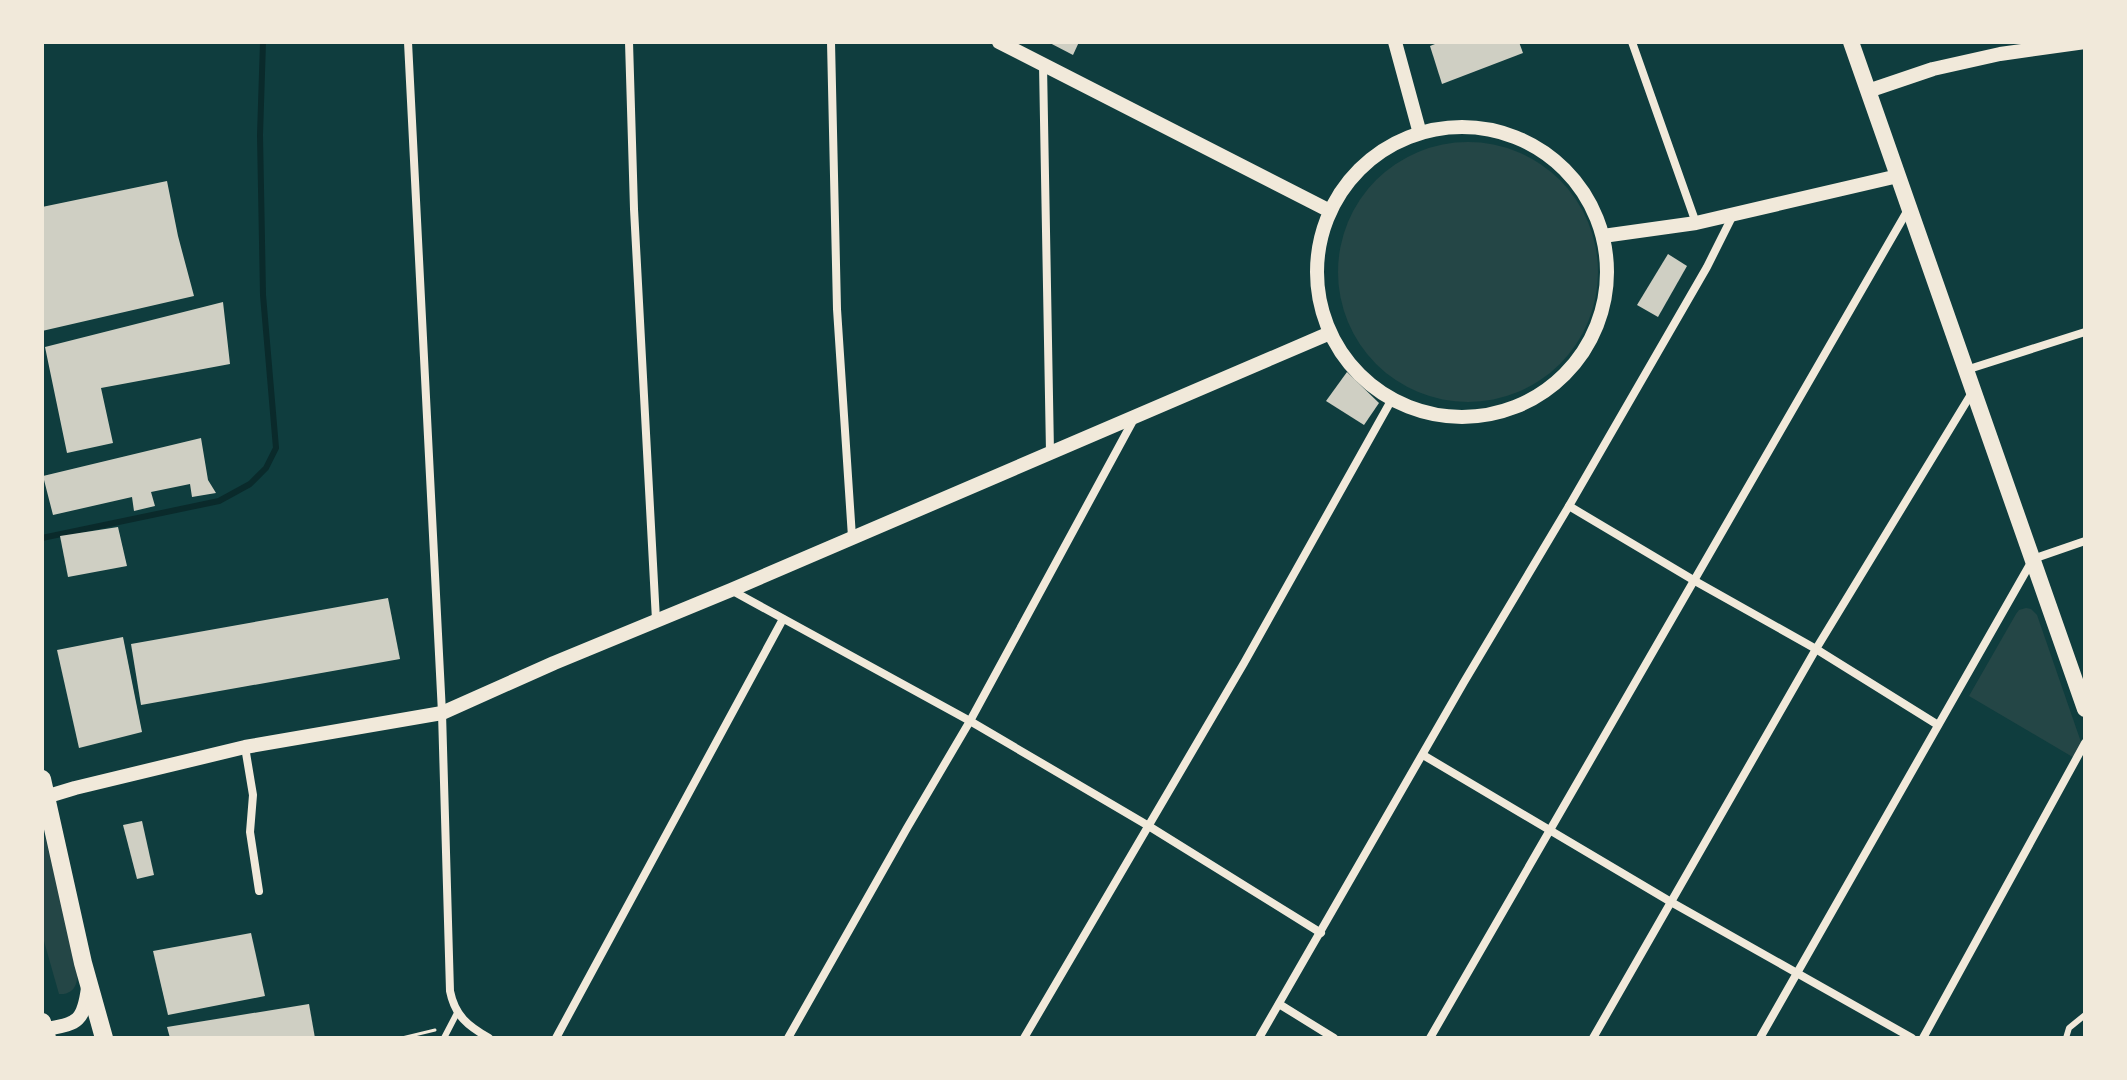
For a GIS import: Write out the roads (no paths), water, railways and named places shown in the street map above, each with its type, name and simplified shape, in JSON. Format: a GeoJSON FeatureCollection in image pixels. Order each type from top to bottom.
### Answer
{"type":"FeatureCollection","features":[{"type":"Feature","properties":{"kind":"main road"},"geometry":{"type":"LineString","coordinates":[[1851,42],[2085,709]]}},
{"type":"Feature","properties":{"kind":"main road"},"geometry":{"type":"LineString","coordinates":[[44,791],[83,963],[104,1038]]}},
{"type":"Feature","properties":{"kind":"street"},"geometry":{"type":"LineString","coordinates":[[408,42],[442,713],[450,991],[457,1013],[489,1038]]}},
{"type":"Feature","properties":{"kind":"street"},"geometry":{"type":"LineString","coordinates":[[629,42],[634,209],[656,620]]}},
{"type":"Feature","properties":{"kind":"street"},"geometry":{"type":"LineString","coordinates":[[831,42],[837,309],[852,537]]}},
{"type":"Feature","properties":{"kind":"street"},"geometry":{"type":"LineString","coordinates":[[999,42],[1330,211]]}},
{"type":"Feature","properties":{"kind":"street"},"geometry":{"type":"LineString","coordinates":[[1395,42],[1419,130]]}},
{"type":"Feature","properties":{"kind":"street"},"geometry":{"type":"LineString","coordinates":[[1632,42],[1696,223]]}},
{"type":"Feature","properties":{"kind":"street"},"geometry":{"type":"LineString","coordinates":[[1868,91],[1933,69],[2000,54],[2085,42]]}},
{"type":"Feature","properties":{"kind":"street"},"geometry":{"type":"LineString","coordinates":[[1043,65],[1050,452]]}},
{"type":"Feature","properties":{"kind":"street"},"geometry":{"type":"LineString","coordinates":[[1461,126],[1504,132],[1543,151],[1576,180],[1597,217],[1603,236],[1608,282],[1602,314],[1589,344],[1575,364],[1557,383],[1521,404],[1478,416],[1426,414],[1374,388],[1343,356],[1330,333],[1317,289],[1319,244],[1330,211],[1356,171],[1396,141],[1419,130],[1461,126]]}},
{"type":"Feature","properties":{"kind":"street"},"geometry":{"type":"LineString","coordinates":[[1603,236],[1696,223],[1898,176]]}},
{"type":"Feature","properties":{"kind":"street"},"geometry":{"type":"LineString","coordinates":[[1430,1038],[1909,207]]}},
{"type":"Feature","properties":{"kind":"street"},"geometry":{"type":"LineString","coordinates":[[1259,1038],[1707,267],[1733,215]]}},
{"type":"Feature","properties":{"kind":"street"},"geometry":{"type":"LineString","coordinates":[[1966,370],[2085,332]]}},
{"type":"Feature","properties":{"kind":"street"},"geometry":{"type":"LineString","coordinates":[[44,791],[245,747],[442,713],[1330,333]]}},
{"type":"Feature","properties":{"kind":"street"},"geometry":{"type":"LineString","coordinates":[[1593,1038],[1816,649],[1974,391]]}},
{"type":"Feature","properties":{"kind":"street"},"geometry":{"type":"LineString","coordinates":[[1024,1038],[1244,663],[1392,399]]}},
{"type":"Feature","properties":{"kind":"street"},"geometry":{"type":"LineString","coordinates":[[788,1038],[970,721],[1136,416]]}},
{"type":"Feature","properties":{"kind":"street"},"geometry":{"type":"LineString","coordinates":[[1569,506],[1816,649],[1938,725]]}},
{"type":"Feature","properties":{"kind":"street"},"geometry":{"type":"LineString","coordinates":[[1760,1038],[2033,559],[2085,541]]}},
{"type":"Feature","properties":{"kind":"street"},"geometry":{"type":"LineString","coordinates":[[731,590],[970,721],[1147,825],[1321,933]]}},
{"type":"Feature","properties":{"kind":"street"},"geometry":{"type":"LineString","coordinates":[[556,1038],[783,619]]}},
{"type":"Feature","properties":{"kind":"street"},"geometry":{"type":"LineString","coordinates":[[1923,1038],[2085,743]]}},
{"type":"Feature","properties":{"kind":"street"},"geometry":{"type":"LineString","coordinates":[[245,747],[252,782],[250,832],[259,891]]}},
{"type":"Feature","properties":{"kind":"street"},"geometry":{"type":"LineString","coordinates":[[1423,755],[1671,902],[1912,1038]]}},
{"type":"Feature","properties":{"kind":"street"},"geometry":{"type":"LineString","coordinates":[[44,1030],[78,1020],[86,1006],[89,983]]}},
{"type":"Feature","properties":{"kind":"street"},"geometry":{"type":"LineString","coordinates":[[1279,1004],[1334,1038]]}},
{"type":"Feature","properties":{"kind":"lane"},"geometry":{"type":"LineString","coordinates":[[444,1038],[457,1013]]}},
{"type":"Feature","properties":{"kind":"lane"},"geometry":{"type":"LineString","coordinates":[[2066,1038],[2069,1028],[2085,1015]]}},
{"type":"Feature","properties":{"kind":"waterway"},"geometry":{"type":"LineString","coordinates":[[42,538],[219,501],[250,484],[266,468],[276,448],[263,295],[260,135],[263,42]]}}]}
